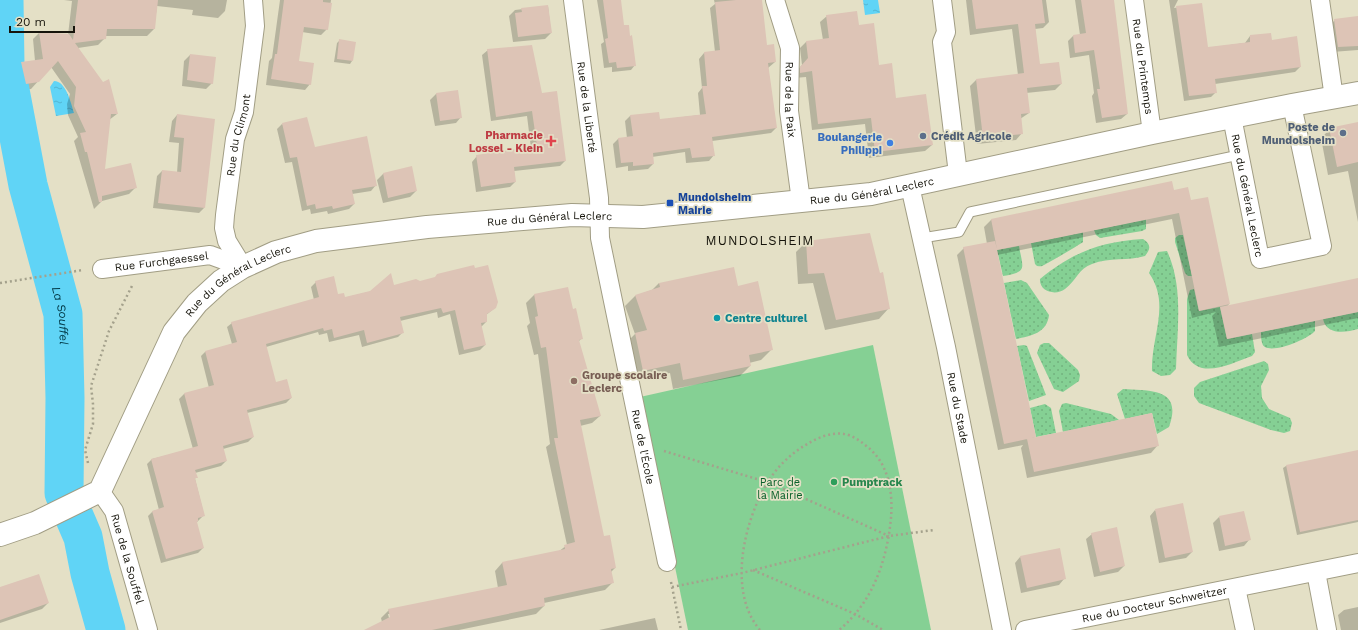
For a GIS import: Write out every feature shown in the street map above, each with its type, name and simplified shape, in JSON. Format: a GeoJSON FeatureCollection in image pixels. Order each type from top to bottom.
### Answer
{"type":"FeatureCollection","features":[{"type":"Feature","properties":{"kind":"street","name":"Rue du Climont"},"geometry":{"type":"LineString","coordinates":[[243,267],[227,241],[225,221],[232,157],[235,139],[244,112],[255,26],[253,0]]}},
{"type":"Feature","properties":{"kind":"street","name":"Rue de la Liberté"},"geometry":{"type":"LineString","coordinates":[[573,0],[598,184],[599,215]]}},
{"type":"Feature","properties":{"kind":"street","name":"Rue de la Paix"},"geometry":{"type":"LineString","coordinates":[[776,0],[790,48],[789,111],[801,201]]}},
{"type":"Feature","properties":{"kind":"street"},"geometry":{"type":"LineString","coordinates":[[942,0],[946,32],[942,42],[958,174]]}},
{"type":"Feature","properties":{"kind":"street","name":"Rue du Printemps"},"geometry":{"type":"LineString","coordinates":[[1134,0],[1152,133]]}},
{"type":"Feature","properties":{"kind":"street"},"geometry":{"type":"LineString","coordinates":[[1320,0],[1334,98]]}},
{"type":"Feature","properties":{"kind":"street","name":"Rue du Général Leclerc"},"geometry":{"type":"LineString","coordinates":[[92,496],[174,332],[207,293],[243,267],[259,258],[296,246],[349,236],[497,221],[599,215],[643,217],[871,194],[1232,116],[1358,93]]}},
{"type":"Feature","properties":{"kind":"street","name":"Rue du Général Leclerc"},"geometry":{"type":"LineString","coordinates":[[1232,116],[1260,258],[1322,246],[1292,105]]}},
{"type":"Feature","properties":{"kind":"street","name":"Rue du Stade"},"geometry":{"type":"LineString","coordinates":[[910,186],[946,347],[1002,630]]}},
{"type":"Feature","properties":{"kind":"street","name":"Rue de l'École"},"geometry":{"type":"LineString","coordinates":[[599,215],[600,238],[667,562]]}},
{"type":"Feature","properties":{"kind":"street","name":"Rue Furchgaessel"},"geometry":{"type":"LineString","coordinates":[[102,269],[210,255],[243,267]]}},
{"type":"Feature","properties":{"kind":"street"},"geometry":{"type":"LineString","coordinates":[[0,535],[56,513],[92,496]]}},
{"type":"Feature","properties":{"kind":"street","name":"Rue de la Souffel"},"geometry":{"type":"LineString","coordinates":[[92,496],[114,511],[148,630]]}},
{"type":"Feature","properties":{"kind":"street","name":"Rue du Docteur Schweitzer"},"geometry":{"type":"LineString","coordinates":[[1025,630],[1358,563]]}},
{"type":"Feature","properties":{"kind":"street"},"geometry":{"type":"LineString","coordinates":[[1316,572],[1327,630]]}},
{"type":"Feature","properties":{"kind":"street","name":"Rue du Docteur Schweitzer"},"geometry":{"type":"LineString","coordinates":[[1236,588],[1245,630]]}},
{"type":"Feature","properties":{"kind":"lane"},"geometry":{"type":"LineString","coordinates":[[922,238],[959,232],[970,212],[1239,155]]}},
{"type":"Feature","properties":{"kind":"path"},"geometry":{"type":"LineString","coordinates":[[89,469],[85,450],[92,424],[94,404],[91,386],[109,331],[143,264]]}},
{"type":"Feature","properties":{"kind":"path"},"geometry":{"type":"LineString","coordinates":[[0,283],[69,271]]}},
{"type":"Feature","properties":{"kind":"path"},"geometry":{"type":"LineString","coordinates":[[760,630],[754,624],[745,599],[742,573],[741,559],[749,523],[768,482],[794,451],[820,436],[843,434],[861,441],[878,456],[890,482],[892,507],[889,536],[882,566],[871,592],[855,614],[839,630]]}},
{"type":"Feature","properties":{"kind":"path"},"geometry":{"type":"LineString","coordinates":[[642,445],[768,482],[889,536]]}},
{"type":"Feature","properties":{"kind":"path"},"geometry":{"type":"LineString","coordinates":[[672,587],[742,573],[889,536],[934,530]]}},
{"type":"Feature","properties":{"kind":"path"},"geometry":{"type":"LineString","coordinates":[[667,562],[681,630]]}},
{"type":"Feature","properties":{"kind":"path"},"geometry":{"type":"LineString","coordinates":[[752,570],[855,614],[883,630]]}},
{"type":"Feature","properties":{"kind":"green space"},"geometry":{"type":"Polygon","coordinates":[[[1146,219],[1146,229],[1142,231],[1100,238],[1096,235],[1094,230],[1146,219]]]}},
{"type":"Feature","properties":{"kind":"green space"},"geometry":{"type":"Polygon","coordinates":[[[1083,232],[1083,242],[1043,266],[1037,266],[1035,264],[1031,243],[1083,232]]]}},
{"type":"Feature","properties":{"kind":"green space"},"geometry":{"type":"Polygon","coordinates":[[[1179,235],[1183,235],[1192,276],[1188,276],[1185,273],[1175,242],[1175,238],[1179,235]]]}},
{"type":"Feature","properties":{"kind":"green space"},"geometry":{"type":"Polygon","coordinates":[[[1143,239],[1149,245],[1145,256],[1105,260],[1092,264],[1084,268],[1065,289],[1061,291],[1049,292],[1042,287],[1040,283],[1040,279],[1076,255],[1100,246],[1128,240],[1143,239]]]}},
{"type":"Feature","properties":{"kind":"green space"},"geometry":{"type":"Polygon","coordinates":[[[1019,246],[1022,268],[1017,273],[1003,276],[997,250],[1019,246]]]}},
{"type":"Feature","properties":{"kind":"green space"},"geometry":{"type":"Polygon","coordinates":[[[1167,251],[1176,279],[1178,294],[1176,369],[1170,375],[1161,376],[1152,371],[1152,358],[1158,320],[1159,297],[1149,273],[1158,252],[1167,251]]]}},
{"type":"Feature","properties":{"kind":"green space"},"geometry":{"type":"Polygon","coordinates":[[[1021,280],[1027,283],[1049,315],[1048,321],[1042,330],[1033,335],[1016,339],[1004,283],[1021,280]]]}},
{"type":"Feature","properties":{"kind":"green space"},"geometry":{"type":"Polygon","coordinates":[[[1194,289],[1199,311],[1220,307],[1227,339],[1252,334],[1255,352],[1252,356],[1226,366],[1208,369],[1199,367],[1192,363],[1187,355],[1187,299],[1190,290],[1194,289]]]}},
{"type":"Feature","properties":{"kind":"green space"},"geometry":{"type":"Polygon","coordinates":[[[1358,312],[1358,329],[1353,330],[1337,332],[1328,328],[1323,319],[1358,312]]]}},
{"type":"Feature","properties":{"kind":"green space"},"geometry":{"type":"Polygon","coordinates":[[[1315,321],[1315,331],[1306,338],[1283,347],[1276,348],[1265,347],[1263,344],[1261,332],[1315,321]]]}},
{"type":"Feature","properties":{"kind":"green space"},"geometry":{"type":"Polygon","coordinates":[[[1049,343],[1078,370],[1080,375],[1079,381],[1063,392],[1054,389],[1037,353],[1040,345],[1049,343]]]}},
{"type":"Feature","properties":{"kind":"green space","name":"Parc de la Mairie"},"geometry":{"type":"Polygon","coordinates":[[[873,345],[931,630],[688,630],[640,397],[873,345]]]}},
{"type":"Feature","properties":{"kind":"green space"},"geometry":{"type":"Polygon","coordinates":[[[1017,346],[1027,346],[1046,395],[1029,401],[1017,346]]]}},
{"type":"Feature","properties":{"kind":"green space"},"geometry":{"type":"Polygon","coordinates":[[[1264,361],[1268,364],[1269,370],[1261,386],[1262,398],[1269,409],[1290,418],[1292,423],[1290,431],[1284,433],[1271,430],[1199,403],[1194,396],[1194,388],[1200,382],[1264,361]]]}},
{"type":"Feature","properties":{"kind":"green space"},"geometry":{"type":"Polygon","coordinates":[[[1123,389],[1154,392],[1162,394],[1168,398],[1172,405],[1172,414],[1169,427],[1157,434],[1152,413],[1125,419],[1117,394],[1123,389]]]}},
{"type":"Feature","properties":{"kind":"green space"},"geometry":{"type":"Polygon","coordinates":[[[1066,403],[1111,414],[1119,420],[1063,432],[1059,411],[1062,404],[1066,403]]]}},
{"type":"Feature","properties":{"kind":"green space"},"geometry":{"type":"Polygon","coordinates":[[[1045,404],[1051,408],[1056,433],[1036,437],[1030,408],[1045,404]]]}},
{"type":"Feature","properties":{"kind":"water"},"geometry":{"type":"Polygon","coordinates":[[[863,0],[878,0],[880,13],[865,15],[863,0]]]}},
{"type":"Feature","properties":{"kind":"water"},"geometry":{"type":"Polygon","coordinates":[[[54,81],[58,82],[65,88],[70,98],[74,113],[56,116],[50,87],[54,81]]]}},
{"type":"Feature","properties":{"kind":"building"},"geometry":{"type":"Polygon","coordinates":[[[78,0],[158,0],[155,29],[107,29],[106,39],[75,43],[103,82],[109,79],[118,114],[111,114],[105,169],[131,163],[137,188],[102,196],[102,202],[99,202],[87,152],[85,152],[80,133],[86,132],[74,106],[76,87],[58,61],[39,82],[26,84],[21,62],[43,59],[39,32],[69,34],[73,40],[78,0]]]}},
{"type":"Feature","properties":{"kind":"building"},"geometry":{"type":"Polygon","coordinates":[[[284,0],[323,0],[323,2],[332,3],[328,30],[304,27],[299,61],[314,63],[311,85],[271,79],[275,54],[277,54],[284,0]]]}},
{"type":"Feature","properties":{"kind":"building"},"geometry":{"type":"Polygon","coordinates":[[[603,0],[621,0],[624,25],[629,25],[630,36],[632,35],[636,66],[617,68],[616,62],[609,63],[605,39],[608,38],[603,0]]]}},
{"type":"Feature","properties":{"kind":"building"},"geometry":{"type":"Polygon","coordinates":[[[762,0],[767,45],[774,44],[776,62],[768,63],[777,128],[712,137],[715,156],[692,158],[690,148],[653,153],[654,164],[633,166],[633,162],[621,163],[618,138],[633,136],[630,115],[659,112],[660,119],[706,114],[702,86],[707,86],[704,52],[720,50],[715,2],[762,0]]]}},
{"type":"Feature","properties":{"kind":"building"},"geometry":{"type":"Polygon","coordinates":[[[972,0],[1042,0],[1045,23],[1035,24],[1040,64],[1059,62],[1062,84],[1027,88],[1030,113],[1021,114],[1023,134],[983,138],[976,79],[1024,73],[1018,24],[976,29],[972,0]]]}},
{"type":"Feature","properties":{"kind":"building"},"geometry":{"type":"Polygon","coordinates":[[[1081,0],[1114,0],[1128,114],[1102,118],[1097,89],[1100,89],[1094,50],[1075,53],[1073,35],[1086,33],[1081,0]]]}},
{"type":"Feature","properties":{"kind":"building"},"geometry":{"type":"Polygon","coordinates":[[[1202,3],[1208,47],[1250,42],[1250,35],[1271,33],[1272,40],[1297,36],[1301,67],[1215,79],[1217,93],[1189,96],[1176,6],[1202,3]]]}},
{"type":"Feature","properties":{"kind":"building"},"geometry":{"type":"Polygon","coordinates":[[[548,5],[552,33],[518,37],[515,13],[522,12],[521,8],[548,5]]]}},
{"type":"Feature","properties":{"kind":"building"},"geometry":{"type":"Polygon","coordinates":[[[857,11],[859,25],[874,23],[879,65],[892,63],[896,98],[926,94],[933,145],[875,152],[871,118],[818,124],[812,71],[800,73],[800,67],[808,58],[806,41],[829,38],[826,15],[857,11]]]}},
{"type":"Feature","properties":{"kind":"building"},"geometry":{"type":"Polygon","coordinates":[[[1358,16],[1358,46],[1338,47],[1334,19],[1358,16]]]}},
{"type":"Feature","properties":{"kind":"building"},"geometry":{"type":"Polygon","coordinates":[[[339,39],[356,42],[353,61],[337,59],[339,39]]]}},
{"type":"Feature","properties":{"kind":"building"},"geometry":{"type":"Polygon","coordinates":[[[532,45],[542,93],[557,91],[566,161],[514,167],[516,182],[481,187],[476,155],[537,146],[532,111],[496,117],[487,49],[532,45]]]}},
{"type":"Feature","properties":{"kind":"building"},"geometry":{"type":"Polygon","coordinates":[[[190,54],[216,57],[213,84],[187,80],[190,54]]]}},
{"type":"Feature","properties":{"kind":"building"},"geometry":{"type":"Polygon","coordinates":[[[458,90],[462,118],[440,121],[436,93],[458,90]]]}},
{"type":"Feature","properties":{"kind":"building"},"geometry":{"type":"Polygon","coordinates":[[[177,114],[215,119],[205,208],[158,203],[162,170],[181,172],[184,138],[174,137],[177,114]]]}},
{"type":"Feature","properties":{"kind":"building"},"geometry":{"type":"Polygon","coordinates":[[[307,117],[315,147],[367,136],[377,186],[352,190],[355,204],[333,209],[332,206],[316,209],[315,204],[307,206],[297,157],[290,158],[282,123],[307,117]]]}},
{"type":"Feature","properties":{"kind":"building"},"geometry":{"type":"Polygon","coordinates":[[[1358,122],[1358,162],[1337,167],[1329,128],[1358,122]]]}},
{"type":"Feature","properties":{"kind":"building"},"geometry":{"type":"Polygon","coordinates":[[[412,166],[417,191],[388,198],[383,173],[412,166]]]}},
{"type":"Feature","properties":{"kind":"building"},"geometry":{"type":"Polygon","coordinates":[[[1172,181],[1174,190],[1188,187],[1191,200],[1208,197],[1230,304],[1199,311],[1179,213],[997,250],[1036,437],[1004,444],[963,247],[995,241],[997,249],[991,219],[1172,181]]]}},
{"type":"Feature","properties":{"kind":"building"},"geometry":{"type":"Polygon","coordinates":[[[870,233],[880,273],[883,272],[890,309],[836,320],[824,273],[808,274],[806,241],[870,233]]]}},
{"type":"Feature","properties":{"kind":"building"},"geometry":{"type":"Polygon","coordinates":[[[474,265],[475,268],[488,265],[498,302],[496,308],[487,314],[487,322],[481,323],[486,345],[464,350],[455,310],[443,313],[441,308],[400,317],[404,333],[367,343],[364,330],[334,338],[332,329],[324,331],[323,328],[266,344],[276,382],[287,379],[292,398],[247,410],[254,437],[223,446],[227,461],[195,470],[198,478],[195,478],[205,516],[198,518],[197,522],[204,548],[166,559],[152,511],[164,507],[151,459],[198,446],[184,393],[214,385],[205,351],[237,342],[231,322],[319,297],[315,281],[334,276],[338,294],[344,293],[345,297],[370,291],[391,273],[394,285],[416,279],[420,281],[435,277],[437,274],[474,265]]]}},
{"type":"Feature","properties":{"kind":"building","name":"Centre culturel"},"geometry":{"type":"Polygon","coordinates":[[[734,267],[738,286],[758,281],[773,350],[749,355],[751,366],[683,380],[680,363],[643,371],[635,333],[647,330],[635,295],[660,287],[659,283],[734,267]]]}},
{"type":"Feature","properties":{"kind":"building"},"geometry":{"type":"Polygon","coordinates":[[[1358,278],[1358,312],[1227,339],[1220,307],[1358,278]]]}},
{"type":"Feature","properties":{"kind":"building"},"geometry":{"type":"Polygon","coordinates":[[[568,287],[573,309],[576,308],[583,339],[579,340],[601,416],[580,420],[604,536],[610,535],[616,568],[611,569],[614,583],[544,598],[545,606],[432,630],[364,630],[390,617],[388,609],[507,585],[502,562],[565,549],[564,545],[575,542],[554,438],[558,438],[546,347],[541,348],[535,317],[538,316],[534,294],[568,287]]]}},
{"type":"Feature","properties":{"kind":"building"},"geometry":{"type":"Polygon","coordinates":[[[1152,413],[1159,446],[1034,472],[1027,439],[1152,413]]]}},
{"type":"Feature","properties":{"kind":"building"},"geometry":{"type":"Polygon","coordinates":[[[1358,450],[1358,520],[1300,532],[1286,465],[1358,450]]]}},
{"type":"Feature","properties":{"kind":"building"},"geometry":{"type":"Polygon","coordinates":[[[1183,503],[1193,552],[1165,558],[1155,509],[1183,503]]]}},
{"type":"Feature","properties":{"kind":"building"},"geometry":{"type":"Polygon","coordinates":[[[1244,511],[1251,540],[1225,546],[1219,516],[1244,511]]]}},
{"type":"Feature","properties":{"kind":"building"},"geometry":{"type":"Polygon","coordinates":[[[1117,527],[1125,566],[1100,572],[1091,533],[1117,527]]]}},
{"type":"Feature","properties":{"kind":"building"},"geometry":{"type":"Polygon","coordinates":[[[1060,548],[1066,579],[1027,588],[1020,556],[1060,548]]]}},
{"type":"Feature","properties":{"kind":"building"},"geometry":{"type":"Polygon","coordinates":[[[39,574],[49,603],[0,620],[0,587],[39,574]]]}},
{"type":"Feature","properties":{"kind":"waterway","name":"La Souffel"},"geometry":{"type":"LineString","coordinates":[[4,0],[5,64],[28,185],[63,314],[65,398],[64,493],[83,537],[90,573],[106,630]]}},
{"type":"Feature","properties":{"kind":"place","name":"Poste de Mundolsheim"},"geometry":{"type":"Point","coordinates":[1343,133]}},
{"type":"Feature","properties":{"kind":"place","name":"Crédit Agricole"},"geometry":{"type":"Point","coordinates":[923,136]}},
{"type":"Feature","properties":{"kind":"place","name":"Pharmacie Lossel - Klein"},"geometry":{"type":"Point","coordinates":[551,141]}},
{"type":"Feature","properties":{"kind":"place","name":"Boulangerie Philippi"},"geometry":{"type":"Point","coordinates":[890,143]}},
{"type":"Feature","properties":{"kind":"place","name":"Mundolsheim Mairie"},"geometry":{"type":"Point","coordinates":[670,203]}},
{"type":"Feature","properties":{"kind":"place","name":"Centre culturel"},"geometry":{"type":"Point","coordinates":[717,318]}},
{"type":"Feature","properties":{"kind":"place","name":"Groupe scolaire Leclerc"},"geometry":{"type":"Point","coordinates":[574,381]}},
{"type":"Feature","properties":{"kind":"place","name":"Pumptrack"},"geometry":{"type":"Point","coordinates":[834,482]}},
{"type":"Feature","properties":{"kind":"district","name":"MUNDOLSHEIM"},"geometry":{"type":"Point","coordinates":[760,240]}}]}
